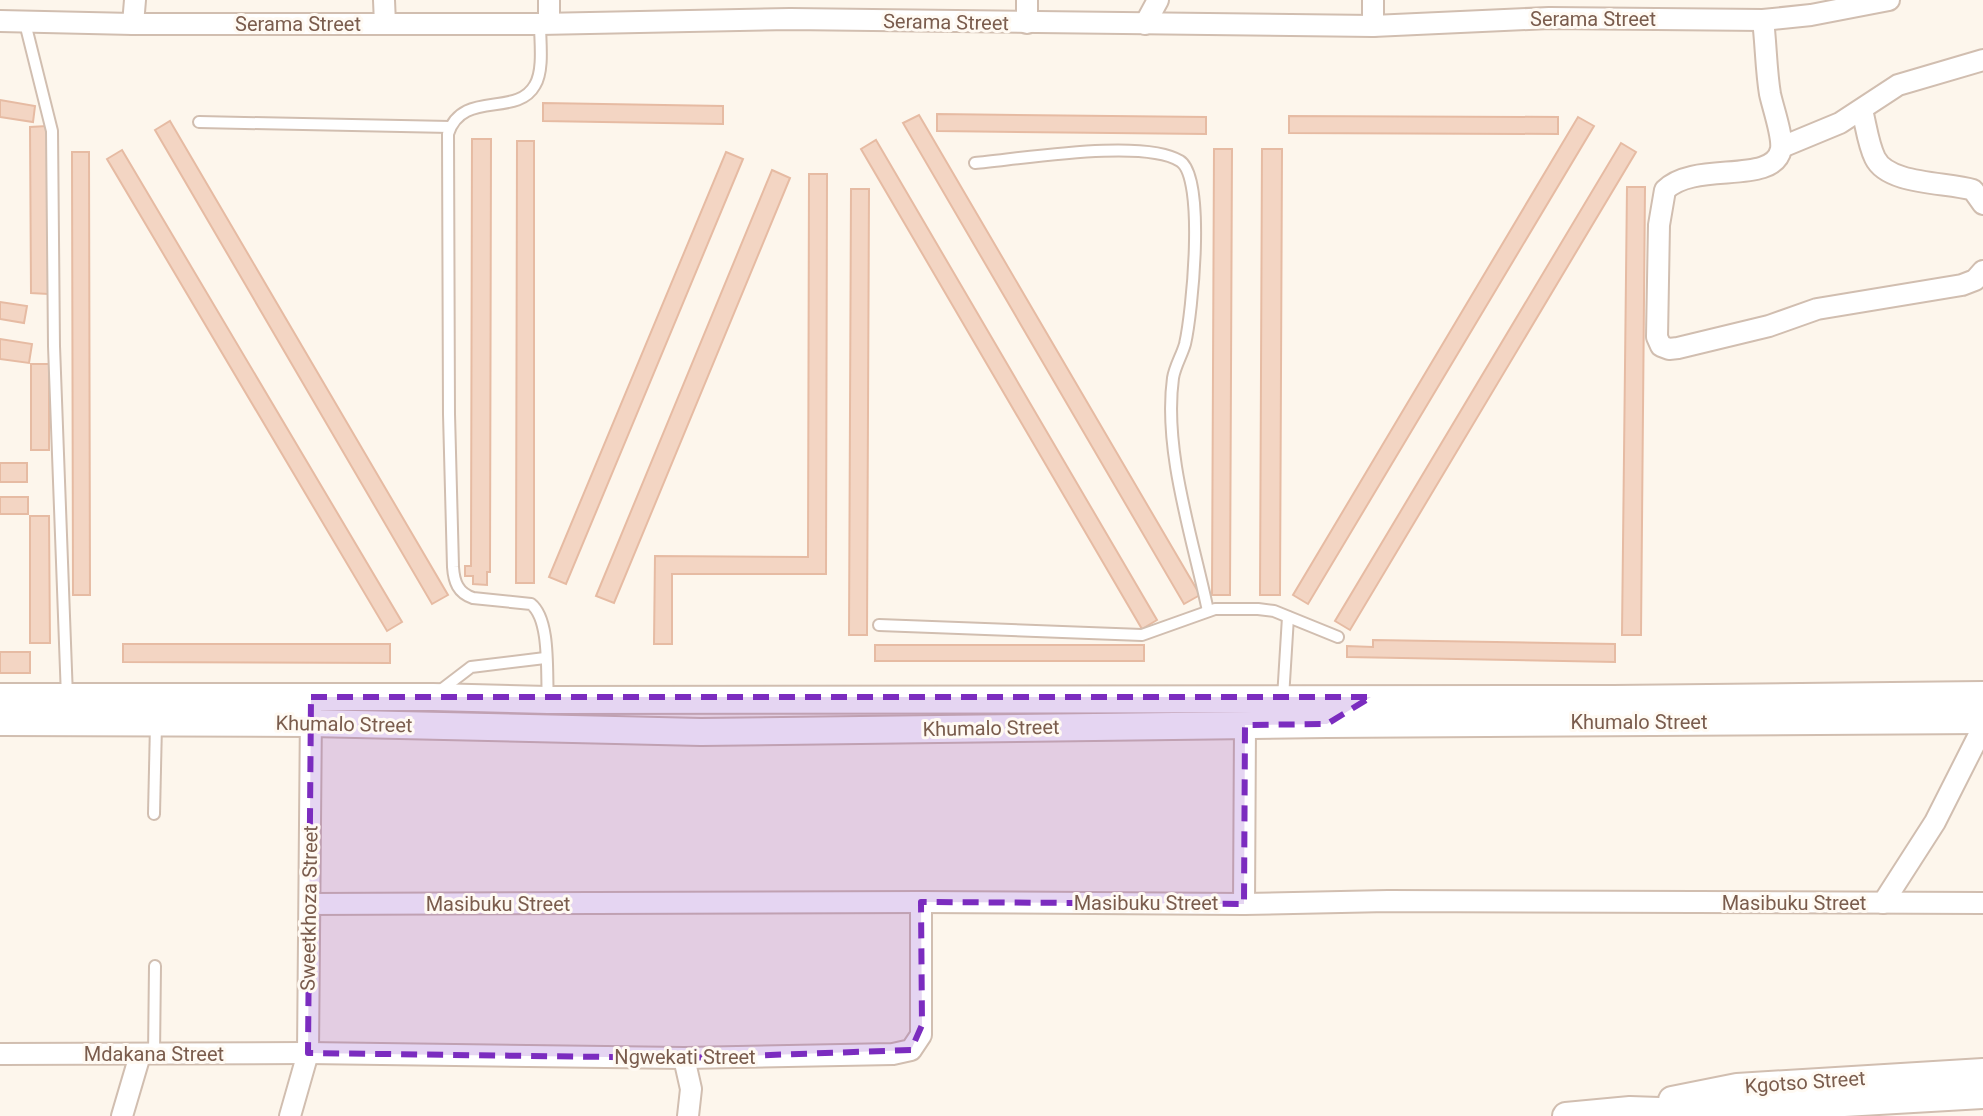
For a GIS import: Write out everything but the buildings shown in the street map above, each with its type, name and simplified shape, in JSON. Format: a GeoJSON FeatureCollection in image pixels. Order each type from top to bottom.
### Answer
{"type":"FeatureCollection","features":[{"type":"Feature","properties":{"kind":"street"},"geometry":{"type":"LineString","coordinates":[[133,24],[135,0]]}},
{"type":"Feature","properties":{"kind":"street"},"geometry":{"type":"LineString","coordinates":[[384,0],[385,24]]}},
{"type":"Feature","properties":{"kind":"street"},"geometry":{"type":"LineString","coordinates":[[545,24],[549,0]]}},
{"type":"Feature","properties":{"kind":"street"},"geometry":{"type":"LineString","coordinates":[[1027,0],[1027,23]]}},
{"type":"Feature","properties":{"kind":"street"},"geometry":{"type":"LineString","coordinates":[[1145,24],[1158,0]]}},
{"type":"Feature","properties":{"kind":"street"},"geometry":{"type":"LineString","coordinates":[[1373,0],[1373,26]]}},
{"type":"Feature","properties":{"kind":"street","name":"Serama Street"},"geometry":{"type":"LineString","coordinates":[[0,21],[545,24],[790,10],[1027,23],[1373,26],[1548,9],[1726,10],[1763,20],[1811,15],[1885,0]]}},
{"type":"Feature","properties":{"kind":"street"},"geometry":{"type":"LineString","coordinates":[[1763,20],[1770,90],[1782,147],[1777,158],[1767,167],[1696,174],[1677,179],[1665,190],[1659,225],[1657,337],[1664,348],[1678,348],[1769,326],[1817,309],[1962,285],[1975,280],[1983,271]]}},
{"type":"Feature","properties":{"kind":"street"},"geometry":{"type":"LineString","coordinates":[[1782,147],[1840,123],[1898,85],[1983,60]]}},
{"type":"Feature","properties":{"kind":"street"},"geometry":{"type":"LineString","coordinates":[[1862,110],[1873,155],[1880,166],[1897,175],[1973,190],[1983,204]]}},
{"type":"Feature","properties":{"kind":"street","name":"Khumalo Street"},"geometry":{"type":"LineString","coordinates":[[0,697],[1613,699],[1983,695]]}},
{"type":"Feature","properties":{"kind":"street","name":"Sweetkhoza Street"},"geometry":{"type":"LineString","coordinates":[[290,1116],[308,1053],[311,697]]}},
{"type":"Feature","properties":{"kind":"street"},"geometry":{"type":"LineString","coordinates":[[1327,724],[1371,697]]}},
{"type":"Feature","properties":{"kind":"street","name":"Khumalo Street"},"geometry":{"type":"LineString","coordinates":[[0,722],[311,723],[701,732],[1327,724],[1981,735]]}},
{"type":"Feature","properties":{"kind":"street"},"geometry":{"type":"LineString","coordinates":[[1244,904],[1245,725]]}},
{"type":"Feature","properties":{"kind":"street"},"geometry":{"type":"LineString","coordinates":[[1883,903],[1935,822],[1981,735]]}},
{"type":"Feature","properties":{"kind":"street","name":"Ngwekati Street"},"geometry":{"type":"LineString","coordinates":[[308,1053],[684,1058],[883,1055],[911,1050],[918,1042],[922,1025],[921,902]]}},
{"type":"Feature","properties":{"kind":"street","name":"Masibuku Street"},"geometry":{"type":"LineString","coordinates":[[310,904],[1983,903]]}},
{"type":"Feature","properties":{"kind":"street","name":"Mdakana Street"},"geometry":{"type":"LineString","coordinates":[[0,1054],[308,1053]]}},
{"type":"Feature","properties":{"kind":"street"},"geometry":{"type":"LineString","coordinates":[[122,1116],[147,1055]]}},
{"type":"Feature","properties":{"kind":"street"},"geometry":{"type":"LineString","coordinates":[[684,1058],[691,1089],[688,1116]]}},
{"type":"Feature","properties":{"kind":"street","name":"Kgotso Street"},"geometry":{"type":"LineString","coordinates":[[1862,1099],[1983,1072]]}},
{"type":"Feature","properties":{"kind":"street","name":"Kgotso Street"},"geometry":{"type":"LineString","coordinates":[[1566,1116],[1630,1110],[1737,1087],[1862,1099],[1983,1095]]}},
{"type":"Feature","properties":{"kind":"lane"},"geometry":{"type":"LineString","coordinates":[[25,23],[52,131],[54,346],[67,697]]}},
{"type":"Feature","properties":{"kind":"lane"},"geometry":{"type":"LineString","coordinates":[[545,24],[534,88],[520,98],[470,109],[450,127],[449,414],[454,577],[460,591],[466,596],[531,604],[538,610],[544,624],[548,700]]}},
{"type":"Feature","properties":{"kind":"lane"},"geometry":{"type":"LineString","coordinates":[[199,122],[450,127]]}},
{"type":"Feature","properties":{"kind":"lane"},"geometry":{"type":"LineString","coordinates":[[975,163],[1125,150],[1165,154],[1182,162],[1191,175],[1196,215],[1190,308],[1185,343],[1173,377],[1172,442],[1208,611]]}},
{"type":"Feature","properties":{"kind":"lane"},"geometry":{"type":"LineString","coordinates":[[879,625],[1142,635],[1215,609],[1258,609],[1274,611],[1338,637]]}},
{"type":"Feature","properties":{"kind":"lane"},"geometry":{"type":"LineString","coordinates":[[1283,698],[1288,617]]}},
{"type":"Feature","properties":{"kind":"lane"},"geometry":{"type":"LineString","coordinates":[[433,697],[471,667],[545,658]]}},
{"type":"Feature","properties":{"kind":"lane"},"geometry":{"type":"LineString","coordinates":[[154,814],[156,723]]}},
{"type":"Feature","properties":{"kind":"lane"},"geometry":{"type":"LineString","coordinates":[[147,1055],[155,966]]}},
{"type":"Feature","properties":{"kind":"highlighted area"},"geometry":{"type":"Polygon","coordinates":[[[311,697],[1371,697],[1327,724],[1245,725],[1244,904],[921,902],[922,1025],[911,1050],[684,1058],[308,1053],[311,697]]]}}]}
